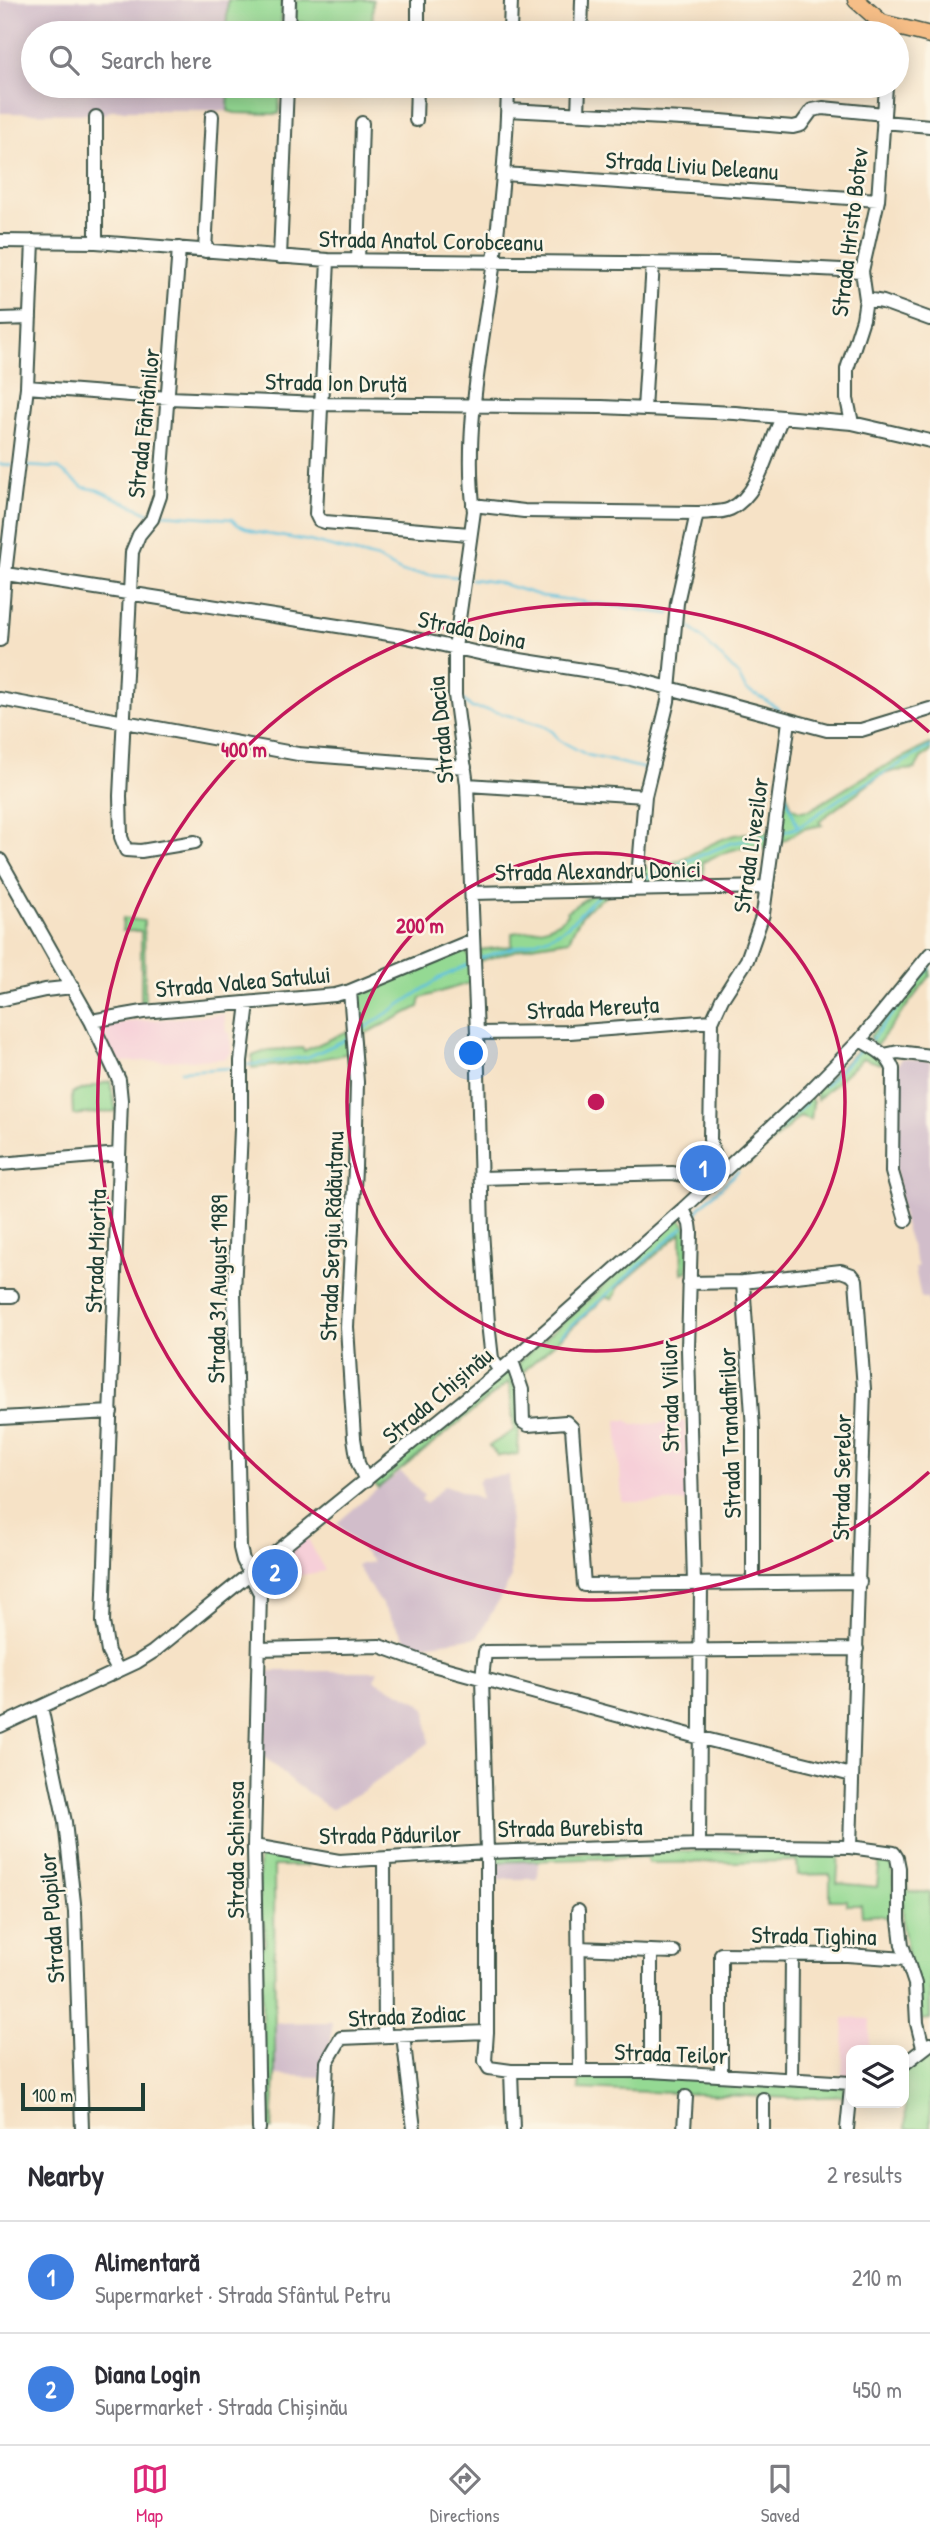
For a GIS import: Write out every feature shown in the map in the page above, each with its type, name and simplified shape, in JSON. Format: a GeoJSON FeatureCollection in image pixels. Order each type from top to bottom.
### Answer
{"type":"FeatureCollection","features":[{"type":"Feature","properties":{"kind":"main road"},"geometry":{"type":"LineString","coordinates":[[856,0],[878,21]]}},
{"type":"Feature","properties":{"kind":"main road"},"geometry":{"type":"LineString","coordinates":[[909,32],[930,35]]}},
{"type":"Feature","properties":{"kind":"street"},"geometry":{"type":"LineString","coordinates":[[288,21],[289,0]]}},
{"type":"Feature","properties":{"kind":"street"},"geometry":{"type":"LineString","coordinates":[[418,0],[418,21]]}},
{"type":"Feature","properties":{"kind":"street"},"geometry":{"type":"LineString","coordinates":[[511,21],[512,0]]}},
{"type":"Feature","properties":{"kind":"street"},"geometry":{"type":"LineString","coordinates":[[581,21],[582,0]]}},
{"type":"Feature","properties":{"kind":"street"},"geometry":{"type":"LineString","coordinates":[[280,257],[287,98]]}},
{"type":"Feature","properties":{"kind":"street"},"geometry":{"type":"LineString","coordinates":[[416,120],[417,98]]}},
{"type":"Feature","properties":{"kind":"street","name":"Strada Dacia"},"geometry":{"type":"LineString","coordinates":[[500,1371],[492,1359],[488,1323],[467,785],[455,695],[455,648],[473,505],[470,493],[475,405],[504,174],[508,98]]}},
{"type":"Feature","properties":{"kind":"street"},"geometry":{"type":"LineString","coordinates":[[578,114],[579,98]]}},
{"type":"Feature","properties":{"kind":"street","name":"Strada Hristo Botev"},"geometry":{"type":"LineString","coordinates":[[852,423],[847,399],[848,369],[866,299],[862,271],[878,200],[885,98]]}},
{"type":"Feature","properties":{"kind":"street"},"geometry":{"type":"LineString","coordinates":[[508,110],[793,127],[801,125],[812,110],[823,108],[930,126]]}},
{"type":"Feature","properties":{"kind":"street"},"geometry":{"type":"LineString","coordinates":[[205,251],[212,116]]}},
{"type":"Feature","properties":{"kind":"street"},"geometry":{"type":"LineString","coordinates":[[96,117],[96,243]]}},
{"type":"Feature","properties":{"kind":"street"},"geometry":{"type":"LineString","coordinates":[[358,261],[362,123]]}},
{"type":"Feature","properties":{"kind":"street","name":"Strada Liviu Deleanu"},"geometry":{"type":"LineString","coordinates":[[504,174],[878,200]]}},
{"type":"Feature","properties":{"kind":"street","name":"Strada Anatol Corobceanu"},"geometry":{"type":"LineString","coordinates":[[0,241],[96,243],[327,260],[653,263],[862,271]]}},
{"type":"Feature","properties":{"kind":"street"},"geometry":{"type":"LineString","coordinates":[[0,639],[2,573],[27,387],[33,241]]}},
{"type":"Feature","properties":{"kind":"street","name":"Strada Fântânilor"},"geometry":{"type":"LineString","coordinates":[[179,248],[160,496],[152,519],[135,542],[120,796],[123,845],[130,852],[195,842]]}},
{"type":"Feature","properties":{"kind":"street"},"geometry":{"type":"LineString","coordinates":[[327,260],[316,514],[319,520],[469,534]]}},
{"type":"Feature","properties":{"kind":"street"},"geometry":{"type":"LineString","coordinates":[[644,409],[653,263]]}},
{"type":"Feature","properties":{"kind":"street"},"geometry":{"type":"LineString","coordinates":[[866,299],[883,302],[930,319]]}},
{"type":"Feature","properties":{"kind":"street"},"geometry":{"type":"LineString","coordinates":[[0,319],[30,318]]}},
{"type":"Feature","properties":{"kind":"street","name":"Strada Ion Druță"},"geometry":{"type":"LineString","coordinates":[[27,387],[169,398],[321,404],[644,409],[774,416],[852,423],[930,441]]}},
{"type":"Feature","properties":{"kind":"street"},"geometry":{"type":"LineString","coordinates":[[473,505],[524,511],[697,513],[729,510],[753,488],[782,418]]}},
{"type":"Feature","properties":{"kind":"street"},"geometry":{"type":"LineString","coordinates":[[637,890],[645,796],[668,701],[677,603],[697,513]]}},
{"type":"Feature","properties":{"kind":"street","name":"Strada Doina"},"geometry":{"type":"LineString","coordinates":[[2,573],[402,636],[455,648],[628,677],[827,730],[861,730],[930,709]]}},
{"type":"Feature","properties":{"kind":"street"},"geometry":{"type":"LineString","coordinates":[[0,699],[298,754],[465,767]]}},
{"type":"Feature","properties":{"kind":"street","name":"Strada Livezilor"},"geometry":{"type":"LineString","coordinates":[[723,1172],[710,1139],[712,1021],[751,949],[763,914],[789,721]]}},
{"type":"Feature","properties":{"kind":"street"},"geometry":{"type":"LineString","coordinates":[[467,785],[645,796]]}},
{"type":"Feature","properties":{"kind":"street","name":"Strada Miorița"},"geometry":{"type":"LineString","coordinates":[[0,860],[73,987],[119,1080],[121,1100],[103,1622],[108,1653],[118,1670]]}},
{"type":"Feature","properties":{"kind":"street","name":"Strada Alexandru Donici"},"geometry":{"type":"LineString","coordinates":[[472,893],[767,887]]}},
{"type":"Feature","properties":{"kind":"street","name":"Strada Valea Satului"},"geometry":{"type":"LineString","coordinates":[[90,1021],[143,1012],[335,995],[351,991],[473,940]]}},
{"type":"Feature","properties":{"kind":"street","name":"Strada Chișinău"},"geometry":{"type":"LineString","coordinates":[[0,1726],[153,1651],[500,1371],[683,1209],[860,1040],[930,954]]}},
{"type":"Feature","properties":{"kind":"street"},"geometry":{"type":"LineString","coordinates":[[0,1000],[73,987]]}},
{"type":"Feature","properties":{"kind":"street","name":"Strada Sergiu Rădăuțanu"},"geometry":{"type":"LineString","coordinates":[[351,991],[357,1082],[347,1327],[354,1438],[358,1463],[366,1481]]}},
{"type":"Feature","properties":{"kind":"street","name":"Strada 31 August 1989"},"geometry":{"type":"LineString","coordinates":[[248,1003],[241,1061],[234,1293],[240,1549],[250,1574]]}},
{"type":"Feature","properties":{"kind":"street","name":"Strada Mereuța"},"geometry":{"type":"LineString","coordinates":[[477,1033],[558,1032],[712,1021]]}},
{"type":"Feature","properties":{"kind":"street"},"geometry":{"type":"LineString","coordinates":[[860,1040],[884,1055],[893,1069],[892,1172],[906,1220]]}},
{"type":"Feature","properties":{"kind":"street"},"geometry":{"type":"LineString","coordinates":[[884,1055],[898,1052],[930,1056]]}},
{"type":"Feature","properties":{"kind":"street"},"geometry":{"type":"LineString","coordinates":[[0,1164],[119,1154]]}},
{"type":"Feature","properties":{"kind":"street"},"geometry":{"type":"LineString","coordinates":[[481,1178],[682,1173],[705,1187]]}},
{"type":"Feature","properties":{"kind":"street","name":"Strada Viilor"},"geometry":{"type":"LineString","coordinates":[[683,1209],[690,1224],[688,1349],[702,1650],[701,1738]]}},
{"type":"Feature","properties":{"kind":"street","name":"Strada Serelor"},"geometry":{"type":"LineString","coordinates":[[690,1283],[743,1282],[841,1271],[852,1275],[856,1280],[864,1389],[850,1847]]}},
{"type":"Feature","properties":{"kind":"street","name":"Strada Trandafirilor"},"geometry":{"type":"LineString","coordinates":[[743,1282],[753,1429],[753,1583]]}},
{"type":"Feature","properties":{"kind":"street"},"geometry":{"type":"LineString","coordinates":[[512,1361],[522,1390],[523,1422],[528,1425],[566,1422],[572,1428],[584,1585],[860,1582]]}},
{"type":"Feature","properties":{"kind":"street"},"geometry":{"type":"LineString","coordinates":[[0,1418],[111,1412]]}},
{"type":"Feature","properties":{"kind":"street","name":"Strada Schinosa"},"geometry":{"type":"LineString","coordinates":[[250,1574],[260,1593],[254,1846],[259,2129]]}},
{"type":"Feature","properties":{"kind":"street"},"geometry":{"type":"LineString","coordinates":[[259,1649],[380,1646],[429,1664],[701,1738],[852,1775]]}},
{"type":"Feature","properties":{"kind":"street"},"geometry":{"type":"LineString","coordinates":[[482,1678],[485,1652],[857,1649]]}},
{"type":"Feature","properties":{"kind":"street","name":"Strada Burebista"},"geometry":{"type":"LineString","coordinates":[[482,1678],[487,1852],[699,1845],[850,1847]]}},
{"type":"Feature","properties":{"kind":"street","name":"Strada Plopilor"},"geometry":{"type":"LineString","coordinates":[[41,1707],[65,1822],[75,1912],[82,2129]]}},
{"type":"Feature","properties":{"kind":"street"},"geometry":{"type":"LineString","coordinates":[[699,1845],[701,1738]]}},
{"type":"Feature","properties":{"kind":"street","name":"Strada Pădurilor"},"geometry":{"type":"LineString","coordinates":[[254,1846],[339,1861],[487,1852]]}},
{"type":"Feature","properties":{"kind":"street"},"geometry":{"type":"LineString","coordinates":[[850,1847],[879,1849],[894,1853],[897,1858],[899,1920],[906,1959],[915,1984],[917,2022],[927,2046],[909,2060]]}},
{"type":"Feature","properties":{"kind":"street"},"geometry":{"type":"LineString","coordinates":[[487,1852],[487,2032]]}},
{"type":"Feature","properties":{"kind":"street"},"geometry":{"type":"LineString","coordinates":[[384,1860],[385,2035]]}},
{"type":"Feature","properties":{"kind":"street"},"geometry":{"type":"LineString","coordinates":[[578,1911],[580,2071]]}},
{"type":"Feature","properties":{"kind":"street"},"geometry":{"type":"LineString","coordinates":[[579,1948],[674,1952]]}},
{"type":"Feature","properties":{"kind":"street"},"geometry":{"type":"LineString","coordinates":[[651,1951],[651,2071]]}},
{"type":"Feature","properties":{"kind":"street","name":"Strada Tighina"},"geometry":{"type":"LineString","coordinates":[[722,2075],[721,1954],[906,1959]]}},
{"type":"Feature","properties":{"kind":"street"},"geometry":{"type":"LineString","coordinates":[[791,2079],[792,1954]]}},
{"type":"Feature","properties":{"kind":"street","name":"Strada Zodiac"},"geometry":{"type":"LineString","coordinates":[[324,2129],[327,2062],[337,2041],[345,2036],[487,2032]]}},
{"type":"Feature","properties":{"kind":"street","name":"Strada Teilor"},"geometry":{"type":"LineString","coordinates":[[487,2032],[485,2061],[489,2068],[511,2071],[651,2071],[846,2084]]}},
{"type":"Feature","properties":{"kind":"street"},"geometry":{"type":"LineString","coordinates":[[404,2035],[414,2129]]}},
{"type":"Feature","properties":{"kind":"street"},"geometry":{"type":"LineString","coordinates":[[511,2071],[513,2129]]}},
{"type":"Feature","properties":{"kind":"street"},"geometry":{"type":"LineString","coordinates":[[684,2129],[686,2097]]}},
{"type":"Feature","properties":{"kind":"street"},"geometry":{"type":"LineString","coordinates":[[763,2099],[763,2129]]}},
{"type":"Feature","properties":{"kind":"street","name":"Strada Teilor"},"geometry":{"type":"LineString","coordinates":[[848,2129],[849,2108]]}},
{"type":"Feature","properties":{"kind":"shaded area"},"geometry":{"type":"Polygon","coordinates":[[[0,0],[282,0],[281,21],[21,21],[21,98],[280,98],[279,114],[203,110],[111,110],[104,114],[0,113],[0,0]]]}},
{"type":"Feature","properties":{"kind":"shaded area"},"geometry":{"type":"Polygon","coordinates":[[[224,1014],[226,1032],[230,1033],[231,1053],[224,1059],[116,1062],[102,1031],[103,1024],[224,1014]]]}},
{"type":"Feature","properties":{"kind":"shaded area"},"geometry":{"type":"Polygon","coordinates":[[[902,1058],[930,1061],[930,1307],[927,1298],[921,1298],[915,1268],[918,1267],[903,1221],[894,1156],[897,1066],[902,1058]]]}},
{"type":"Feature","properties":{"kind":"shaded area"},"geometry":{"type":"Polygon","coordinates":[[[617,1420],[626,1420],[635,1425],[685,1421],[688,1502],[622,1502],[617,1420]]]}},
{"type":"Feature","properties":{"kind":"shaded area"},"geometry":{"type":"Polygon","coordinates":[[[401,1472],[424,1496],[421,1499],[426,1504],[445,1485],[482,1499],[478,1482],[481,1478],[509,1475],[511,1579],[478,1637],[410,1647],[356,1565],[373,1562],[337,1523],[401,1472]]]}},
{"type":"Feature","properties":{"kind":"shaded area"},"geometry":{"type":"Polygon","coordinates":[[[307,1537],[325,1571],[263,1582],[266,1572],[271,1574],[275,1561],[307,1537]]]}},
{"type":"Feature","properties":{"kind":"shaded area"},"geometry":{"type":"Polygon","coordinates":[[[271,1671],[378,1671],[374,1680],[420,1703],[426,1709],[429,1743],[365,1790],[331,1809],[263,1756],[262,1675],[271,1671]]]}},
{"type":"Feature","properties":{"kind":"shaded area"},"geometry":{"type":"Polygon","coordinates":[[[539,1860],[538,1879],[493,1879],[493,1862],[539,1860]]]}},
{"type":"Feature","properties":{"kind":"shaded area"},"geometry":{"type":"Polygon","coordinates":[[[844,2018],[870,2019],[869,2045],[846,2045],[846,2078],[842,2078],[844,2018]]]}},
{"type":"Feature","properties":{"kind":"shaded area"},"geometry":{"type":"Polygon","coordinates":[[[332,2022],[331,2044],[322,2077],[275,2075],[274,2023],[332,2022]]]}},
{"type":"Feature","properties":{"kind":"green space"},"geometry":{"type":"Polygon","coordinates":[[[228,0],[282,0],[281,21],[227,21],[228,0]]]}},
{"type":"Feature","properties":{"kind":"green space"},"geometry":{"type":"Polygon","coordinates":[[[296,0],[373,0],[372,21],[295,21],[296,0]]]}},
{"type":"Feature","properties":{"kind":"green space"},"geometry":{"type":"Polygon","coordinates":[[[229,98],[280,98],[279,114],[228,111],[229,98]]]}},
{"type":"Feature","properties":{"kind":"green space"},"geometry":{"type":"Polygon","coordinates":[[[930,744],[930,752],[921,758],[915,769],[881,775],[819,821],[822,825],[803,829],[776,845],[785,789],[792,807],[799,811],[810,810],[871,773],[930,744]]]}},
{"type":"Feature","properties":{"kind":"green space"},"geometry":{"type":"Polygon","coordinates":[[[770,832],[768,848],[765,851],[761,844],[753,845],[703,862],[704,884],[643,887],[642,867],[665,865],[736,835],[770,832]]]}},
{"type":"Feature","properties":{"kind":"green space"},"geometry":{"type":"Polygon","coordinates":[[[610,894],[585,912],[569,940],[531,946],[480,961],[480,950],[512,946],[512,933],[549,926],[591,895],[610,894]]]}},
{"type":"Feature","properties":{"kind":"green space"},"geometry":{"type":"Polygon","coordinates":[[[123,918],[144,921],[145,1007],[141,1008],[141,931],[122,931],[123,918]]]}},
{"type":"Feature","properties":{"kind":"green space"},"geometry":{"type":"Polygon","coordinates":[[[464,949],[471,959],[472,982],[421,998],[419,1007],[364,1034],[364,1064],[358,1064],[354,1005],[358,993],[464,949]]]}},
{"type":"Feature","properties":{"kind":"green space"},"geometry":{"type":"Polygon","coordinates":[[[930,961],[930,976],[876,1046],[870,1036],[930,961]]]}},
{"type":"Feature","properties":{"kind":"green space"},"geometry":{"type":"Polygon","coordinates":[[[348,1031],[350,1053],[301,1063],[252,1068],[252,1056],[269,1050],[303,1048],[304,1051],[348,1031]]]}},
{"type":"Feature","properties":{"kind":"green space"},"geometry":{"type":"Polygon","coordinates":[[[859,1049],[867,1050],[881,1058],[880,1064],[863,1058],[817,1100],[816,1090],[859,1049]]]}},
{"type":"Feature","properties":{"kind":"green space"},"geometry":{"type":"Polygon","coordinates":[[[110,1081],[116,1111],[73,1115],[72,1093],[110,1081]]]}},
{"type":"Feature","properties":{"kind":"green space"},"geometry":{"type":"Polygon","coordinates":[[[810,1096],[813,1103],[811,1120],[800,1116],[748,1165],[742,1161],[810,1096]]]}},
{"type":"Feature","properties":{"kind":"green space"},"geometry":{"type":"Polygon","coordinates":[[[679,1218],[687,1228],[688,1271],[682,1273],[681,1233],[617,1288],[612,1299],[606,1297],[528,1367],[523,1372],[527,1386],[520,1373],[519,1362],[679,1218]]]}},
{"type":"Feature","properties":{"kind":"green space"},"geometry":{"type":"Polygon","coordinates":[[[505,1373],[510,1373],[520,1400],[518,1454],[498,1456],[489,1446],[514,1430],[509,1382],[378,1488],[372,1481],[505,1373]]]}},
{"type":"Feature","properties":{"kind":"green space"},"geometry":{"type":"Polygon","coordinates":[[[839,1849],[892,1857],[895,1920],[879,1915],[862,1916],[861,1905],[847,1905],[847,1900],[830,1900],[830,1874],[798,1875],[797,1861],[648,1863],[647,1857],[493,1862],[497,1854],[839,1849]],[[839,1853],[837,1883],[877,1887],[880,1856],[839,1853]]]}},
{"type":"Feature","properties":{"kind":"green space"},"geometry":{"type":"Polygon","coordinates":[[[259,1852],[307,1860],[307,1866],[274,1866],[275,2075],[272,2129],[264,2129],[261,1948],[265,1944],[265,1924],[259,1921],[259,1852]]]}},
{"type":"Feature","properties":{"kind":"green space"},"geometry":{"type":"Polygon","coordinates":[[[904,1861],[909,1891],[930,1893],[930,2019],[920,2020],[903,1926],[904,1861]]]}},
{"type":"Feature","properties":{"kind":"green space"},"geometry":{"type":"Polygon","coordinates":[[[930,2048],[930,2129],[906,2129],[909,2064],[930,2048]]]}},
{"type":"Feature","properties":{"kind":"green space"},"geometry":{"type":"Polygon","coordinates":[[[580,2075],[650,2075],[843,2085],[846,2088],[846,2096],[793,2098],[579,2089],[580,2075]]]}},
{"type":"Feature","properties":{"kind":"waterway"},"geometry":{"type":"LineString","coordinates":[[0,464],[12,465]]}},
{"type":"Feature","properties":{"kind":"waterway"},"geometry":{"type":"LineString","coordinates":[[25,466],[58,468],[83,487],[98,490],[149,513]]}},
{"type":"Feature","properties":{"kind":"waterway"},"geometry":{"type":"LineString","coordinates":[[162,514],[232,519],[255,532],[309,541],[378,559],[402,572],[459,577]]}},
{"type":"Feature","properties":{"kind":"waterway"},"geometry":{"type":"LineString","coordinates":[[471,579],[496,582],[542,596],[670,614]]}},
{"type":"Feature","properties":{"kind":"waterway"},"geometry":{"type":"LineString","coordinates":[[679,620],[717,653],[739,676],[746,690],[780,710]]}},
{"type":"Feature","properties":{"kind":"waterway"},"geometry":{"type":"LineString","coordinates":[[462,699],[472,708],[490,710],[544,726],[559,740],[587,755],[646,769]]}},
{"type":"Feature","properties":{"kind":"waterway"},"geometry":{"type":"LineString","coordinates":[[780,833],[799,827],[842,797],[930,747]]}},
{"type":"Feature","properties":{"kind":"waterway"},"geometry":{"type":"LineString","coordinates":[[785,794],[798,827]]}},
{"type":"Feature","properties":{"kind":"waterway"},"geometry":{"type":"LineString","coordinates":[[644,879],[731,843],[766,837]]}},
{"type":"Feature","properties":{"kind":"waterway"},"geometry":{"type":"LineString","coordinates":[[480,958],[562,930],[598,896]]}},
{"type":"Feature","properties":{"kind":"waterway"},"geometry":{"type":"LineString","coordinates":[[362,1030],[440,978],[467,965]]}},
{"type":"Feature","properties":{"kind":"waterway"},"geometry":{"type":"LineString","coordinates":[[872,1039],[930,967]]}},
{"type":"Feature","properties":{"kind":"waterway"},"geometry":{"type":"LineString","coordinates":[[247,1065],[308,1057],[347,1039]]}},
{"type":"Feature","properties":{"kind":"waterway"},"geometry":{"type":"LineString","coordinates":[[824,1086],[861,1049]]}},
{"type":"Feature","properties":{"kind":"waterway"},"geometry":{"type":"LineString","coordinates":[[181,1071],[232,1068]]}},
{"type":"Feature","properties":{"kind":"waterway"},"geometry":{"type":"LineString","coordinates":[[746,1162],[806,1103]]}},
{"type":"Feature","properties":{"kind":"waterway"},"geometry":{"type":"LineString","coordinates":[[695,1216],[700,1207],[738,1171]]}},
{"type":"Feature","properties":{"kind":"waterway"},"geometry":{"type":"LineString","coordinates":[[561,1335],[683,1227]]}},
{"type":"Feature","properties":{"kind":"place","name":"Alimentară"},"geometry":{"type":"Point","coordinates":[703,1168]}},
{"type":"Feature","properties":{"kind":"place","name":"Diana Login"},"geometry":{"type":"Point","coordinates":[275,1572]}}]}
